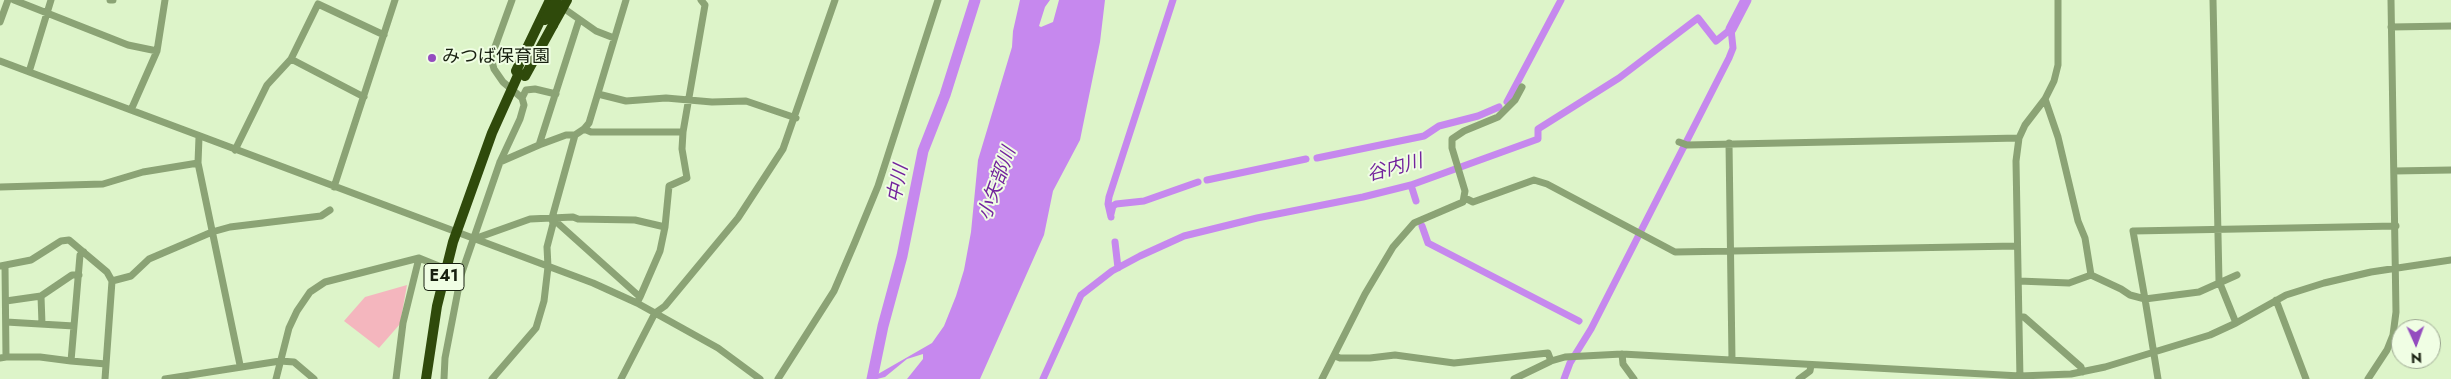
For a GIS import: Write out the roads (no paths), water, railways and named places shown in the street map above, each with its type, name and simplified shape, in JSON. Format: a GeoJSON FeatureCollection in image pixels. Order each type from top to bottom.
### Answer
{"type":"FeatureCollection","features":[{"type":"Feature","properties":{"kind":"highway"},"geometry":{"type":"LineString","coordinates":[[520,74],[546,21],[550,0]]}},
{"type":"Feature","properties":{"kind":"highway","name":"E41"},"geometry":{"type":"LineString","coordinates":[[426,379],[437,306],[444,275],[476,179],[492,133],[555,0]]}},
{"type":"Feature","properties":{"kind":"highway","name":"E41"},"geometry":{"type":"LineString","coordinates":[[546,21],[567,0]]}},
{"type":"Feature","properties":{"kind":"highway","name":"E41"},"geometry":{"type":"LineString","coordinates":[[476,179],[520,74]]}},
{"type":"Feature","properties":{"kind":"street"},"geometry":{"type":"LineString","coordinates":[[0,22],[8,0]]}},
{"type":"Feature","properties":{"kind":"street"},"geometry":{"type":"LineString","coordinates":[[14,0],[128,45],[157,51]]}},
{"type":"Feature","properties":{"kind":"street"},"geometry":{"type":"LineString","coordinates":[[29,72],[51,0]]}},
{"type":"Feature","properties":{"kind":"street"},"geometry":{"type":"LineString","coordinates":[[131,110],[157,51],[165,0]]}},
{"type":"Feature","properties":{"kind":"street"},"geometry":{"type":"LineString","coordinates":[[334,186],[395,0]]}},
{"type":"Feature","properties":{"kind":"street"},"geometry":{"type":"LineString","coordinates":[[444,379],[445,358],[461,275],[500,162],[524,106],[522,98],[503,82],[494,69],[491,58],[512,0]]}},
{"type":"Feature","properties":{"kind":"street"},"geometry":{"type":"LineString","coordinates":[[555,0],[596,32],[614,38]]}},
{"type":"Feature","properties":{"kind":"street"},"geometry":{"type":"LineString","coordinates":[[500,162],[539,145],[584,130],[589,122],[626,0]]}},
{"type":"Feature","properties":{"kind":"street"},"geometry":{"type":"LineString","coordinates":[[638,300],[660,251],[665,227],[669,186],[688,178],[682,150],[705,5],[701,0]]}},
{"type":"Feature","properties":{"kind":"street"},"geometry":{"type":"LineString","coordinates":[[621,379],[656,313],[666,306],[738,218],[783,150],[796,118],[835,0]]}},
{"type":"Feature","properties":{"kind":"street"},"geometry":{"type":"LineString","coordinates":[[778,379],[834,291],[855,242],[878,186],[938,0]]}},
{"type":"Feature","properties":{"kind":"street"},"geometry":{"type":"LineString","coordinates":[[2020,378],[2016,161],[2019,138],[2025,125],[2045,98],[2054,80],[2058,65],[2058,0]]}},
{"type":"Feature","properties":{"kind":"street"},"geometry":{"type":"LineString","coordinates":[[2213,0],[2219,281],[2236,324]]}},
{"type":"Feature","properties":{"kind":"street"},"geometry":{"type":"LineString","coordinates":[[2368,379],[2387,350],[2393,335],[2396,312],[2391,0]]}},
{"type":"Feature","properties":{"kind":"street"},"geometry":{"type":"LineString","coordinates":[[235,150],[267,85],[291,59],[318,4],[384,34]]}},
{"type":"Feature","properties":{"kind":"street"},"geometry":{"type":"LineString","coordinates":[[539,145],[579,20]]}},
{"type":"Feature","properties":{"kind":"street"},"geometry":{"type":"LineString","coordinates":[[2391,26],[2451,26]]}},
{"type":"Feature","properties":{"kind":"street"},"geometry":{"type":"LineString","coordinates":[[291,59],[364,96]]}},
{"type":"Feature","properties":{"kind":"street"},"geometry":{"type":"LineString","coordinates":[[0,61],[638,300]]}},
{"type":"Feature","properties":{"kind":"street"},"geometry":{"type":"LineString","coordinates":[[1522,87],[1508,109],[1484,124],[1464,131],[1452,139],[1452,148],[1465,195],[1473,202],[1534,180],[1547,184],[1676,252],[2017,246]]}},
{"type":"Feature","properties":{"kind":"street"},"geometry":{"type":"LineString","coordinates":[[522,98],[526,90],[535,89],[556,94]]}},
{"type":"Feature","properties":{"kind":"street"},"geometry":{"type":"LineString","coordinates":[[598,94],[626,102],[666,98],[712,102],[746,101],[796,118]]}},
{"type":"Feature","properties":{"kind":"street"},"geometry":{"type":"LineString","coordinates":[[2045,98],[2048,101],[2078,221],[2085,238],[2091,275]]}},
{"type":"Feature","properties":{"kind":"street"},"geometry":{"type":"LineString","coordinates":[[584,130],[591,132],[684,132]]}},
{"type":"Feature","properties":{"kind":"street"},"geometry":{"type":"LineString","coordinates":[[492,379],[536,328],[544,301],[548,267],[547,247],[553,224],[552,218],[575,134]]}},
{"type":"Feature","properties":{"kind":"street"},"geometry":{"type":"LineString","coordinates":[[199,136],[198,163],[240,365]]}},
{"type":"Feature","properties":{"kind":"street"},"geometry":{"type":"LineString","coordinates":[[1680,142],[1687,145],[2019,138]]}},
{"type":"Feature","properties":{"kind":"street"},"geometry":{"type":"LineString","coordinates":[[1729,143],[1732,360]]}},
{"type":"Feature","properties":{"kind":"street"},"geometry":{"type":"LineString","coordinates":[[0,187],[103,184],[143,172],[198,163]]}},
{"type":"Feature","properties":{"kind":"street"},"geometry":{"type":"LineString","coordinates":[[2394,172],[2451,170]]}},
{"type":"Feature","properties":{"kind":"street"},"geometry":{"type":"LineString","coordinates":[[1322,379],[1365,294],[1393,247],[1414,223],[1459,206],[1465,195]]}},
{"type":"Feature","properties":{"kind":"street"},"geometry":{"type":"LineString","coordinates":[[112,281],[131,276],[149,259],[212,232],[230,227],[321,216],[330,210]]}},
{"type":"Feature","properties":{"kind":"street"},"geometry":{"type":"LineString","coordinates":[[552,218],[638,300],[656,313],[718,348],[760,379]]}},
{"type":"Feature","properties":{"kind":"street"},"geometry":{"type":"LineString","coordinates":[[474,239],[530,219],[635,220],[665,227]]}},
{"type":"Feature","properties":{"kind":"street"},"geometry":{"type":"LineString","coordinates":[[2158,379],[2133,231],[2396,226]]}},
{"type":"Feature","properties":{"kind":"street"},"geometry":{"type":"LineString","coordinates":[[105,379],[112,281],[107,272],[69,240],[61,241],[31,260],[3,266],[6,322],[3,357],[40,357],[106,364]]}},
{"type":"Feature","properties":{"kind":"street"},"geometry":{"type":"LineString","coordinates":[[71,361],[80,255],[84,252]]}},
{"type":"Feature","properties":{"kind":"street"},"geometry":{"type":"LineString","coordinates":[[276,379],[289,328],[310,292],[325,282],[420,258],[461,275]]}},
{"type":"Feature","properties":{"kind":"street"},"geometry":{"type":"LineString","coordinates":[[396,379],[403,323],[420,258]]}},
{"type":"Feature","properties":{"kind":"street"},"geometry":{"type":"LineString","coordinates":[[1514,379],[1550,361],[1567,357],[1622,354],[2020,378],[2082,372],[2153,353],[2236,324],[2276,300],[2324,283],[2396,267],[2451,260]]}},
{"type":"Feature","properties":{"kind":"street"},"geometry":{"type":"LineString","coordinates":[[6,301],[41,296],[72,274],[79,274]]}},
{"type":"Feature","properties":{"kind":"street"},"geometry":{"type":"LineString","coordinates":[[2019,281],[2069,283],[2091,275],[2121,289],[2130,296],[2145,299],[2199,292],[2219,281],[2237,275]]}},
{"type":"Feature","properties":{"kind":"street"},"geometry":{"type":"LineString","coordinates":[[41,296],[42,324]]}},
{"type":"Feature","properties":{"kind":"street"},"geometry":{"type":"LineString","coordinates":[[2276,300],[2306,379]]}},
{"type":"Feature","properties":{"kind":"street"},"geometry":{"type":"LineString","coordinates":[[2019,317],[2024,316],[2081,368],[2082,372]]}},
{"type":"Feature","properties":{"kind":"street"},"geometry":{"type":"LineString","coordinates":[[6,322],[74,326]]}},
{"type":"Feature","properties":{"kind":"street"},"geometry":{"type":"LineString","coordinates":[[1335,356],[1360,358],[1395,355],[1454,363],[1548,353],[1550,361]]}},
{"type":"Feature","properties":{"kind":"street"},"geometry":{"type":"LineString","coordinates":[[1622,354],[1623,364],[1634,379]]}},
{"type":"Feature","properties":{"kind":"street"},"geometry":{"type":"LineString","coordinates":[[165,379],[240,365],[280,361],[294,362],[314,379]]}},
{"type":"Feature","properties":{"kind":"street"},"geometry":{"type":"LineString","coordinates":[[1799,379],[1810,371],[1811,365]]}},
{"type":"Feature","properties":{"kind":"water","name":"小矢部川"},"geometry":{"type":"Polygon","coordinates":[[[1020,0],[1050,0],[1045,7],[1039,26],[1041,27],[1053,22],[1059,0],[1105,0],[1100,42],[1080,140],[1053,191],[1044,235],[980,379],[907,379],[923,359],[923,354],[907,359],[885,377],[877,379],[878,374],[932,343],[944,326],[956,296],[964,270],[971,232],[978,160],[1012,47],[1013,31],[1020,0]]]}},
{"type":"Feature","properties":{"kind":"waterway","name":"中川"},"geometry":{"type":"LineString","coordinates":[[872,379],[883,326],[902,256],[923,151],[945,95],[975,0]]}},
{"type":"Feature","properties":{"kind":"waterway"},"geometry":{"type":"LineString","coordinates":[[1111,217],[1108,204],[1109,197],[1173,0]]}},
{"type":"Feature","properties":{"kind":"waterway"},"geometry":{"type":"LineString","coordinates":[[1507,102],[1561,0]]}},
{"type":"Feature","properties":{"kind":"waterway","name":"谷内川"},"geometry":{"type":"LineString","coordinates":[[1731,29],[1746,0]]}},
{"type":"Feature","properties":{"kind":"waterway","name":"谷内川"},"geometry":{"type":"LineString","coordinates":[[1043,379],[1081,295],[1112,271],[1140,256],[1184,236],[1257,218],[1363,197],[1411,185],[1538,139],[1538,129],[1619,78],[1698,18],[1716,41],[1731,29]]}},
{"type":"Feature","properties":{"kind":"waterway"},"geometry":{"type":"LineString","coordinates":[[1564,379],[1570,363],[1591,329],[1729,58],[1733,48],[1731,29]]}},
{"type":"Feature","properties":{"kind":"waterway"},"geometry":{"type":"LineString","coordinates":[[1317,158],[1424,136],[1439,126],[1478,116],[1499,107]]}},
{"type":"Feature","properties":{"kind":"waterway"},"geometry":{"type":"LineString","coordinates":[[1207,180],[1306,159]]}},
{"type":"Feature","properties":{"kind":"waterway"},"geometry":{"type":"LineString","coordinates":[[1111,214],[1113,206],[1116,204],[1144,201],[1198,182]]}},
{"type":"Feature","properties":{"kind":"waterway"},"geometry":{"type":"LineString","coordinates":[[1411,185],[1416,201]]}},
{"type":"Feature","properties":{"kind":"waterway"},"geometry":{"type":"LineString","coordinates":[[1422,226],[1428,243],[1579,321]]}},
{"type":"Feature","properties":{"kind":"waterway"},"geometry":{"type":"LineString","coordinates":[[1115,242],[1118,268]]}},
{"type":"Feature","properties":{"kind":"place","name":"みつば保育園"},"geometry":{"type":"Point","coordinates":[432,58]}}]}
